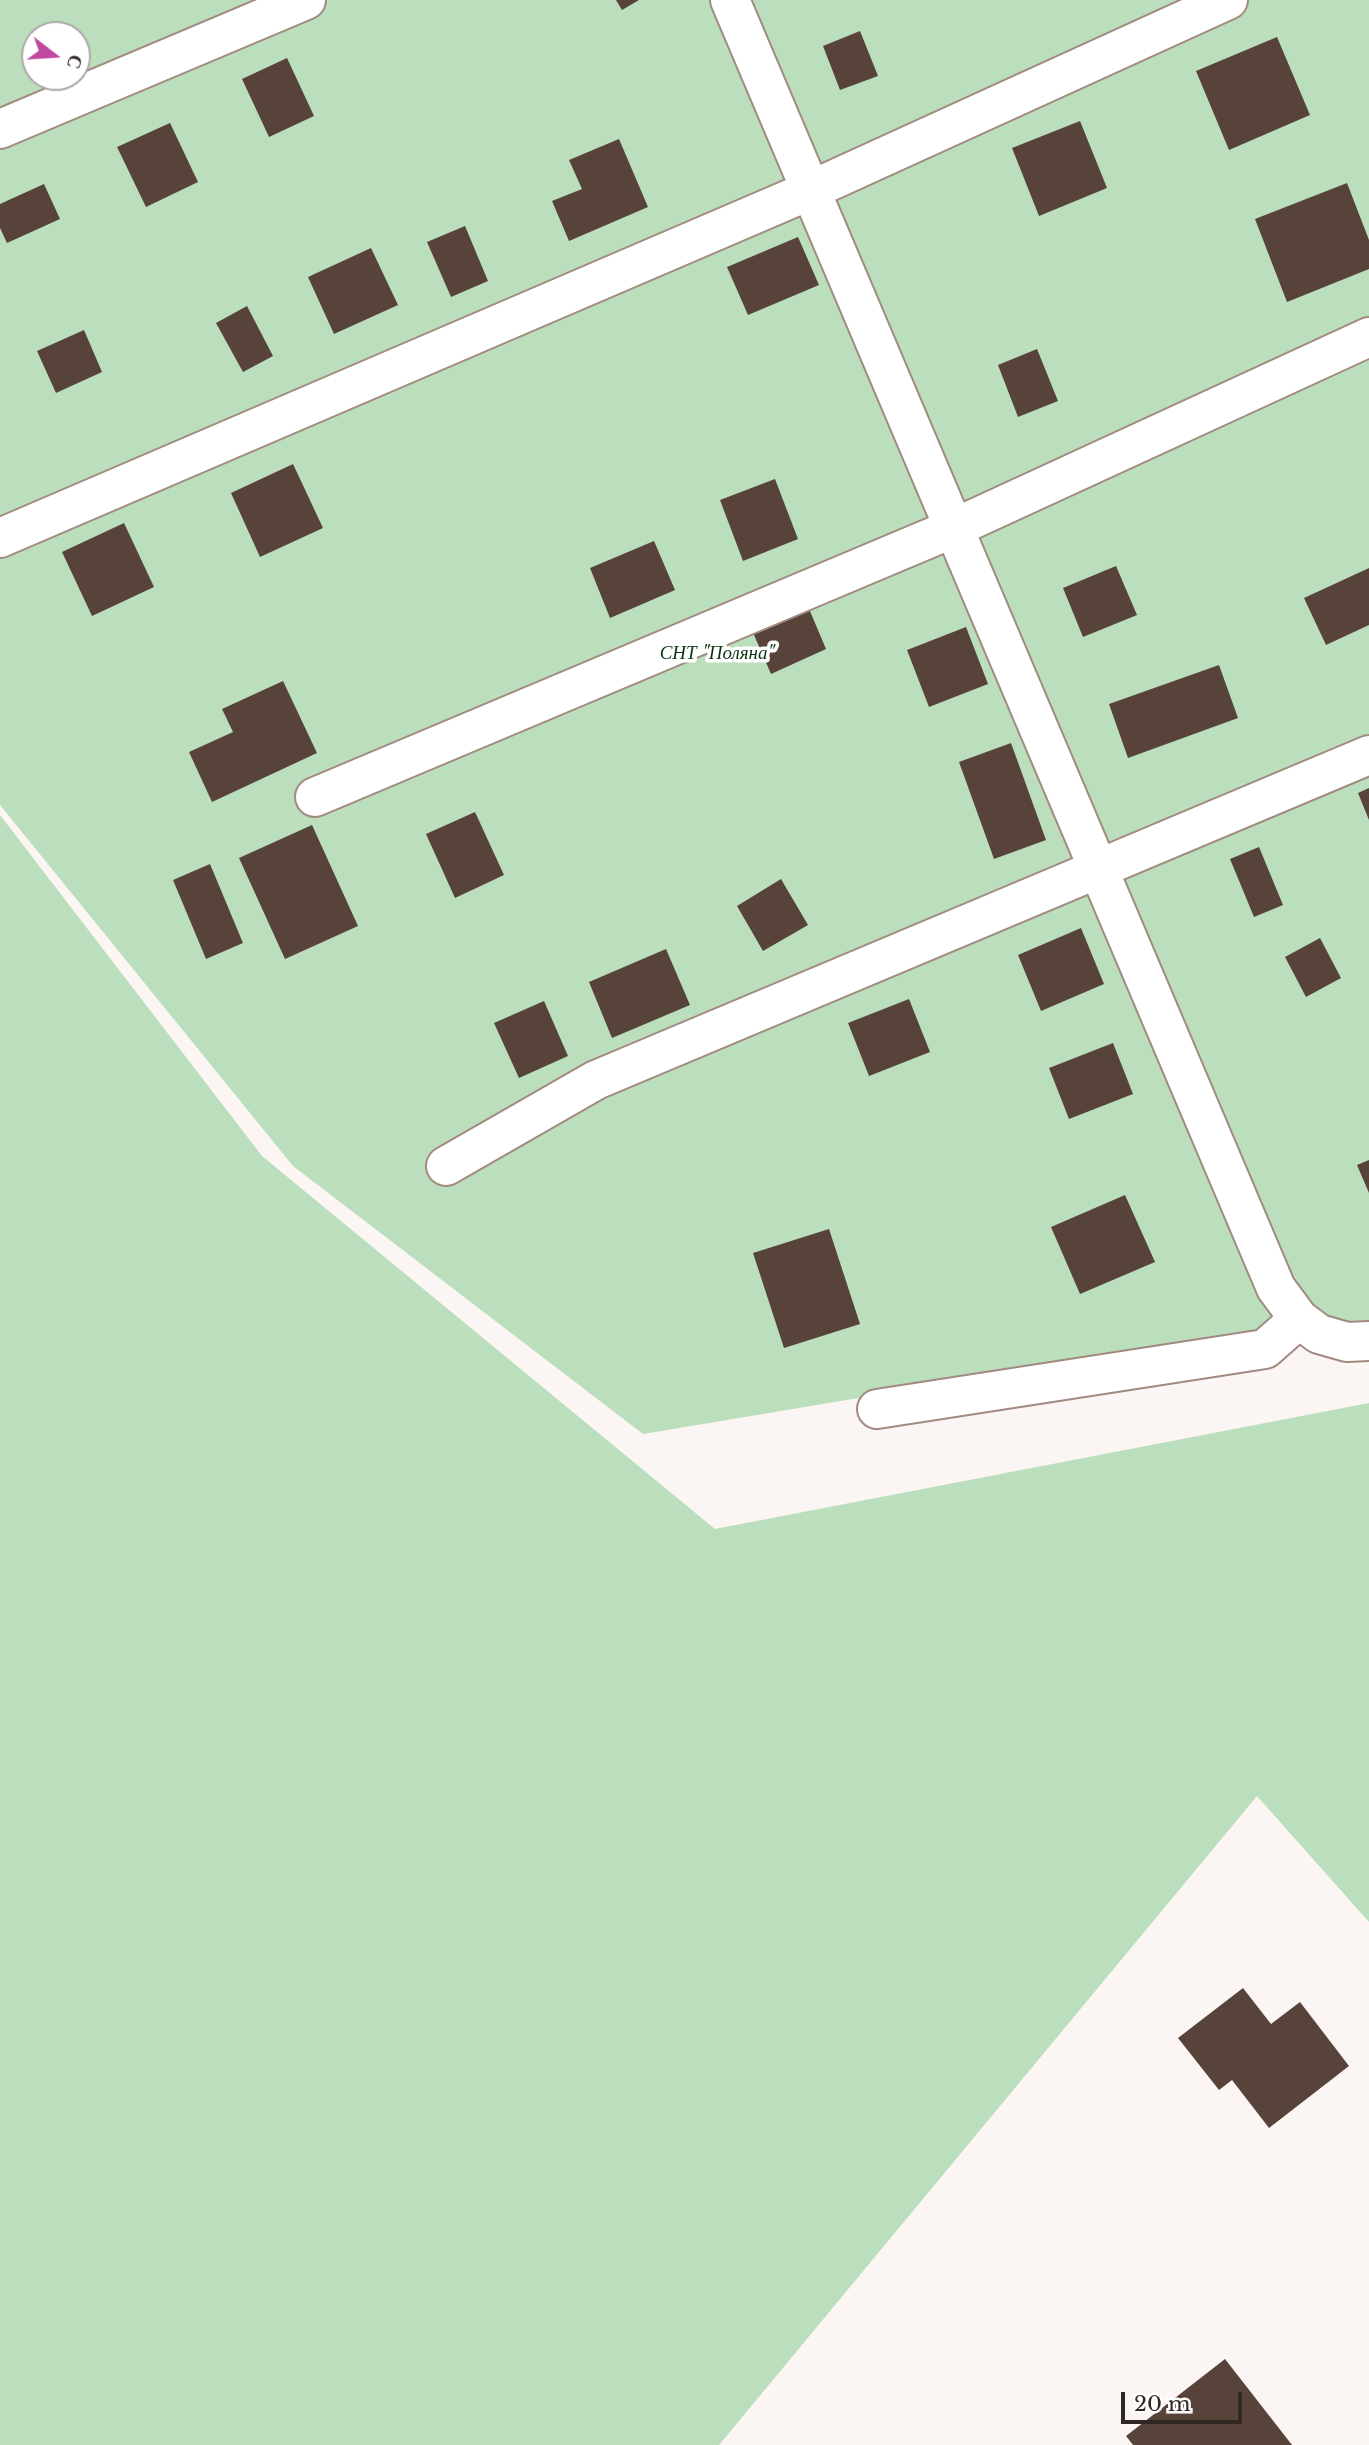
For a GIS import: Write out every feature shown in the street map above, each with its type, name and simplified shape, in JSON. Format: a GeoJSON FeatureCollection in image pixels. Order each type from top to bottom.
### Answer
{"type":"FeatureCollection","features":[{"type":"Feature","properties":{"kind":"street"},"geometry":{"type":"LineString","coordinates":[[0,129],[306,0]]}},
{"type":"Feature","properties":{"kind":"street"},"geometry":{"type":"LineString","coordinates":[[730,0],[1276,1288],[1299,1319],[1319,1334],[1347,1342],[1369,1341]]}},
{"type":"Feature","properties":{"kind":"street"},"geometry":{"type":"LineString","coordinates":[[0,538],[811,190],[1228,0]]}},
{"type":"Feature","properties":{"kind":"street"},"geometry":{"type":"LineString","coordinates":[[315,797],[954,528],[1369,337]]}},
{"type":"Feature","properties":{"kind":"street"},"geometry":{"type":"LineString","coordinates":[[446,1166],[596,1080],[1369,755]]}},
{"type":"Feature","properties":{"kind":"street"},"geometry":{"type":"LineString","coordinates":[[877,1409],[1265,1349],[1299,1319]]}},
{"type":"Feature","properties":{"kind":"green space","name":"СНТ \"Поляна\""},"geometry":{"type":"Polygon","coordinates":[[[0,0],[1369,0],[1369,1326],[1326,1320],[643,1434],[293,1166],[0,805],[0,0]]]}},
{"type":"Feature","properties":{"kind":"green space"},"geometry":{"type":"Polygon","coordinates":[[[0,815],[262,1156],[715,1529],[1369,1403],[1369,1922],[1257,1796],[719,2445],[0,2445],[0,815]]]}},
{"type":"Feature","properties":{"kind":"building"},"geometry":{"type":"Polygon","coordinates":[[[616,0],[639,0],[622,10],[616,0]]]}},
{"type":"Feature","properties":{"kind":"building"},"geometry":{"type":"Polygon","coordinates":[[[860,31],[878,76],[840,90],[823,46],[860,31]]]}},
{"type":"Feature","properties":{"kind":"building"},"geometry":{"type":"Polygon","coordinates":[[[1277,37],[1310,115],[1229,150],[1196,71],[1277,37]]]}},
{"type":"Feature","properties":{"kind":"building"},"geometry":{"type":"Polygon","coordinates":[[[287,58],[314,116],[269,137],[242,79],[287,58]]]}},
{"type":"Feature","properties":{"kind":"building"},"geometry":{"type":"Polygon","coordinates":[[[1080,121],[1107,188],[1039,216],[1012,148],[1080,121]]]}},
{"type":"Feature","properties":{"kind":"building"},"geometry":{"type":"Polygon","coordinates":[[[170,123],[198,182],[146,207],[117,147],[170,123]]]}},
{"type":"Feature","properties":{"kind":"building"},"geometry":{"type":"Polygon","coordinates":[[[619,139],[648,207],[569,241],[552,201],[582,189],[569,160],[619,139]]]}},
{"type":"Feature","properties":{"kind":"building"},"geometry":{"type":"Polygon","coordinates":[[[1347,183],[1369,240],[1369,269],[1287,302],[1255,219],[1347,183]]]}},
{"type":"Feature","properties":{"kind":"building"},"geometry":{"type":"Polygon","coordinates":[[[44,184],[60,219],[7,243],[0,228],[0,204],[44,184]]]}},
{"type":"Feature","properties":{"kind":"building"},"geometry":{"type":"Polygon","coordinates":[[[465,226],[488,281],[451,297],[427,242],[465,226]]]}},
{"type":"Feature","properties":{"kind":"building"},"geometry":{"type":"Polygon","coordinates":[[[798,237],[819,285],[748,315],[727,267],[798,237]]]}},
{"type":"Feature","properties":{"kind":"building"},"geometry":{"type":"Polygon","coordinates":[[[371,248],[398,305],[334,334],[308,277],[371,248]]]}},
{"type":"Feature","properties":{"kind":"building"},"geometry":{"type":"Polygon","coordinates":[[[247,306],[273,356],[243,372],[216,323],[247,306]]]}},
{"type":"Feature","properties":{"kind":"building"},"geometry":{"type":"Polygon","coordinates":[[[84,330],[102,372],[56,393],[37,351],[84,330]]]}},
{"type":"Feature","properties":{"kind":"building"},"geometry":{"type":"Polygon","coordinates":[[[1037,349],[1058,401],[1018,417],[998,365],[1037,349]]]}},
{"type":"Feature","properties":{"kind":"building"},"geometry":{"type":"Polygon","coordinates":[[[293,464],[323,528],[260,557],[231,493],[293,464]]]}},
{"type":"Feature","properties":{"kind":"building"},"geometry":{"type":"Polygon","coordinates":[[[775,479],[798,539],[743,561],[720,500],[775,479]]]}},
{"type":"Feature","properties":{"kind":"building"},"geometry":{"type":"Polygon","coordinates":[[[124,523],[154,587],[92,616],[62,552],[124,523]]]}},
{"type":"Feature","properties":{"kind":"building"},"geometry":{"type":"Polygon","coordinates":[[[654,541],[675,590],[610,618],[590,568],[654,541]]]}},
{"type":"Feature","properties":{"kind":"building"},"geometry":{"type":"Polygon","coordinates":[[[1116,566],[1137,615],[1083,637],[1063,588],[1116,566]]]}},
{"type":"Feature","properties":{"kind":"building"},"geometry":{"type":"Polygon","coordinates":[[[1369,568],[1369,625],[1326,645],[1304,598],[1369,568]]]}},
{"type":"Feature","properties":{"kind":"building"},"geometry":{"type":"Polygon","coordinates":[[[807,604],[826,649],[771,674],[751,628],[807,604]]]}},
{"type":"Feature","properties":{"kind":"building"},"geometry":{"type":"Polygon","coordinates":[[[966,627],[988,684],[929,707],[907,650],[966,627]]]}},
{"type":"Feature","properties":{"kind":"building"},"geometry":{"type":"Polygon","coordinates":[[[1219,665],[1238,718],[1128,758],[1109,704],[1219,665]]]}},
{"type":"Feature","properties":{"kind":"building"},"geometry":{"type":"Polygon","coordinates":[[[283,681],[317,753],[212,802],[189,752],[233,732],[222,709],[283,681]]]}},
{"type":"Feature","properties":{"kind":"building"},"geometry":{"type":"Polygon","coordinates":[[[1011,743],[1046,840],[994,859],[959,762],[1011,743]]]}},
{"type":"Feature","properties":{"kind":"building"},"geometry":{"type":"Polygon","coordinates":[[[1369,788],[1369,820],[1358,793],[1369,788]]]}},
{"type":"Feature","properties":{"kind":"building"},"geometry":{"type":"Polygon","coordinates":[[[475,812],[504,875],[455,898],[426,834],[475,812]]]}},
{"type":"Feature","properties":{"kind":"building"},"geometry":{"type":"Polygon","coordinates":[[[312,825],[358,926],[285,959],[239,858],[312,825]]]}},
{"type":"Feature","properties":{"kind":"building"},"geometry":{"type":"Polygon","coordinates":[[[1259,847],[1283,905],[1254,917],[1230,859],[1259,847]]]}},
{"type":"Feature","properties":{"kind":"building"},"geometry":{"type":"Polygon","coordinates":[[[210,864],[243,943],[206,959],[173,880],[210,864]]]}},
{"type":"Feature","properties":{"kind":"building"},"geometry":{"type":"Polygon","coordinates":[[[781,879],[808,925],[763,951],[737,906],[781,879]]]}},
{"type":"Feature","properties":{"kind":"building"},"geometry":{"type":"Polygon","coordinates":[[[1081,928],[1104,984],[1041,1011],[1018,955],[1081,928]]]}},
{"type":"Feature","properties":{"kind":"building"},"geometry":{"type":"Polygon","coordinates":[[[1320,938],[1341,978],[1306,997],[1285,957],[1320,938]]]}},
{"type":"Feature","properties":{"kind":"building"},"geometry":{"type":"Polygon","coordinates":[[[666,949],[690,1005],[612,1038],[589,982],[666,949]]]}},
{"type":"Feature","properties":{"kind":"building"},"geometry":{"type":"Polygon","coordinates":[[[909,999],[930,1052],[869,1076],[848,1023],[909,999]]]}},
{"type":"Feature","properties":{"kind":"building"},"geometry":{"type":"Polygon","coordinates":[[[544,1001],[568,1056],[519,1078],[494,1023],[544,1001]]]}},
{"type":"Feature","properties":{"kind":"building"},"geometry":{"type":"Polygon","coordinates":[[[1113,1043],[1133,1094],[1069,1119],[1049,1068],[1113,1043]]]}},
{"type":"Feature","properties":{"kind":"building"},"geometry":{"type":"Polygon","coordinates":[[[1369,1160],[1369,1193],[1357,1165],[1369,1160]]]}},
{"type":"Feature","properties":{"kind":"building"},"geometry":{"type":"Polygon","coordinates":[[[1125,1195],[1155,1262],[1080,1294],[1051,1227],[1125,1195]]]}},
{"type":"Feature","properties":{"kind":"building"},"geometry":{"type":"Polygon","coordinates":[[[829,1229],[860,1324],[784,1348],[753,1253],[829,1229]]]}},
{"type":"Feature","properties":{"kind":"building"},"geometry":{"type":"Polygon","coordinates":[[[1243,1988],[1271,2024],[1300,2002],[1349,2066],[1269,2128],[1232,2080],[1219,2090],[1178,2038],[1243,1988]]]}},
{"type":"Feature","properties":{"kind":"building"},"geometry":{"type":"Polygon","coordinates":[[[1225,2359],[1292,2445],[1133,2445],[1126,2436],[1225,2359]]]}}]}
